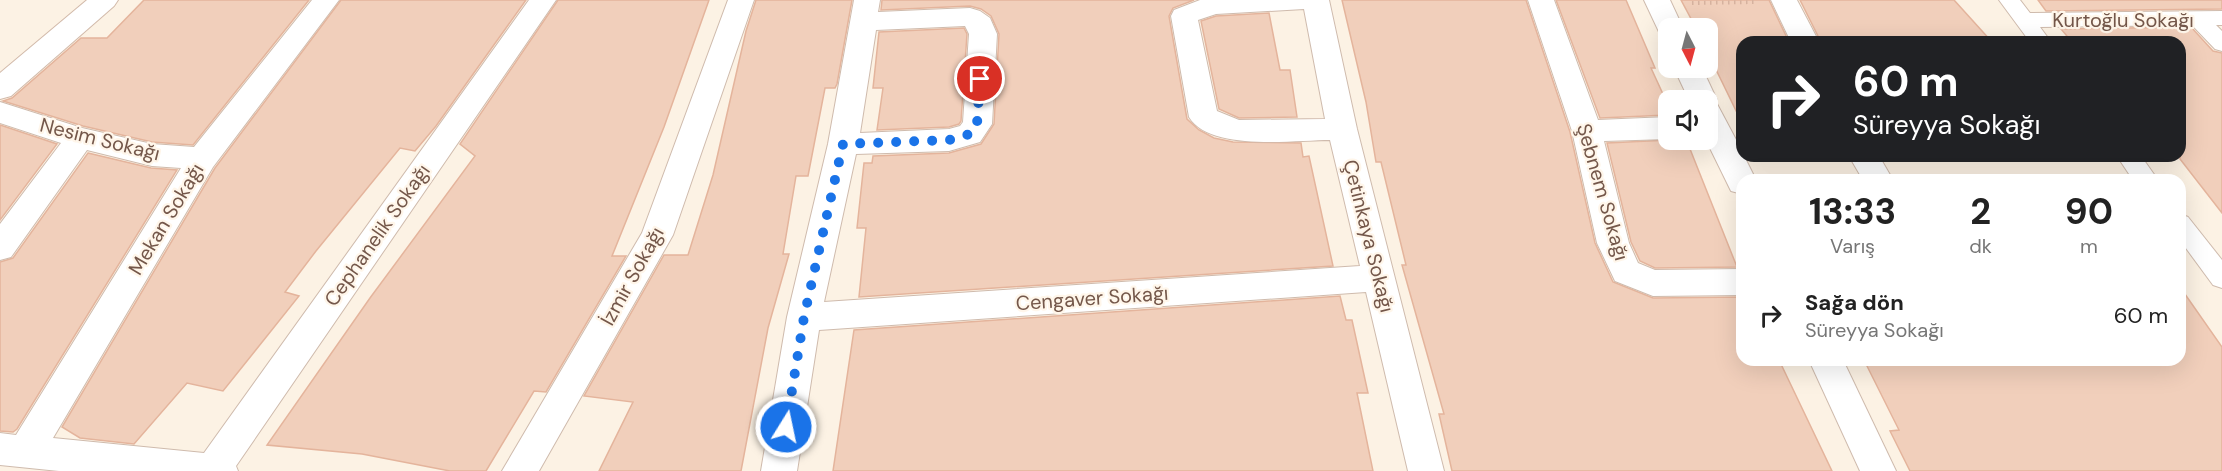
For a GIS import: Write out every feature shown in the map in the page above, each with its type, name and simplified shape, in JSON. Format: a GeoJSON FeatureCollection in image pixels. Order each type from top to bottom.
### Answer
{"type":"FeatureCollection","features":[{"type":"Feature","properties":{"kind":"main road"},"geometry":{"type":"LineString","coordinates":[[0,59],[74,0]]}},
{"type":"Feature","properties":{"kind":"main road"},"geometry":{"type":"LineString","coordinates":[[0,88],[104,0]]}},
{"type":"Feature","properties":{"kind":"street","name":"Mekan Sokağı"},"geometry":{"type":"LineString","coordinates":[[12,450],[202,159],[326,0]]}},
{"type":"Feature","properties":{"kind":"street","name":"Cephanelik Sokağı"},"geometry":{"type":"LineString","coordinates":[[212,471],[543,0]]}},
{"type":"Feature","properties":{"kind":"street","name":"İzmir Sokağı"},"geometry":{"type":"LineString","coordinates":[[520,471],[657,235],[741,0]]}},
{"type":"Feature","properties":{"kind":"street"},"geometry":{"type":"LineString","coordinates":[[1315,0],[1213,5],[1184,16],[1204,117],[1218,125],[1239,131],[1342,129]]}},
{"type":"Feature","properties":{"kind":"street","name":"Çetinkaya Sokağı"},"geometry":{"type":"LineString","coordinates":[[1315,0],[1342,129],[1426,471]]}},
{"type":"Feature","properties":{"kind":"street","name":"Şebnem Sokağı"},"geometry":{"type":"LineString","coordinates":[[1542,0],[1587,131],[1613,243],[1626,272],[1653,282],[1736,282]]}},
{"type":"Feature","properties":{"kind":"street"},"geometry":{"type":"LineString","coordinates":[[2009,0],[2036,36]]}},
{"type":"Feature","properties":{"kind":"street"},"geometry":{"type":"LineString","coordinates":[[1784,1],[1802,36]]}},
{"type":"Feature","properties":{"kind":"street"},"geometry":{"type":"LineString","coordinates":[[1658,2],[1665,18]]}},
{"type":"Feature","properties":{"kind":"street"},"geometry":{"type":"LineString","coordinates":[[778,471],[804,317],[843,144],[865,11],[970,17],[980,24],[983,34],[977,124],[970,134],[949,140],[843,144]]}},
{"type":"Feature","properties":{"kind":"street","name":"Kurtoğlu Sokağı"},"geometry":{"type":"LineString","coordinates":[[2024,20],[2222,18]]}},
{"type":"Feature","properties":{"kind":"street"},"geometry":{"type":"LineString","coordinates":[[2199,20],[2222,44]]}},
{"type":"Feature","properties":{"kind":"street","name":"Nesim Sokağı"},"geometry":{"type":"LineString","coordinates":[[0,112],[80,138],[152,155],[202,159]]}},
{"type":"Feature","properties":{"kind":"street"},"geometry":{"type":"LineString","coordinates":[[1587,131],[1658,128]]}},
{"type":"Feature","properties":{"kind":"street"},"geometry":{"type":"LineString","coordinates":[[1718,136],[1737,174]]}},
{"type":"Feature","properties":{"kind":"street"},"geometry":{"type":"LineString","coordinates":[[0,248],[80,138]]}},
{"type":"Feature","properties":{"kind":"street"},"geometry":{"type":"LineString","coordinates":[[2186,230],[2218,269]]}},
{"type":"Feature","properties":{"kind":"street","name":"Cengaver Sokağı"},"geometry":{"type":"LineString","coordinates":[[804,317],[1379,278]]}},
{"type":"Feature","properties":{"kind":"street"},"geometry":{"type":"LineString","coordinates":[[1829,366],[1878,471]]}},
{"type":"Feature","properties":{"kind":"street"},"geometry":{"type":"LineString","coordinates":[[12,450],[220,471]]}},
{"type":"Feature","properties":{"kind":"path"},"geometry":{"type":"LineString","coordinates":[[1658,2],[1784,1]]}},
{"type":"Feature","properties":{"kind":"building"},"geometry":{"type":"Polygon","coordinates":[[[144,0],[309,0],[193,145],[152,142],[83,126],[3,101],[12,98],[81,38],[107,38],[144,0]]]}},
{"type":"Feature","properties":{"kind":"building"},"geometry":{"type":"Polygon","coordinates":[[[341,0],[526,0],[436,126],[415,151],[400,148],[316,251],[285,292],[299,296],[223,391],[187,383],[134,444],[80,438],[62,427],[215,168],[341,0]]]}},
{"type":"Feature","properties":{"kind":"building"},"geometry":{"type":"Polygon","coordinates":[[[558,0],[709,0],[664,127],[612,256],[626,256],[546,392],[534,391],[486,471],[450,471],[362,454],[267,445],[370,298],[475,156],[460,144],[558,0]]]}},
{"type":"Feature","properties":{"kind":"building"},"geometry":{"type":"Polygon","coordinates":[[[756,0],[852,0],[837,84],[835,88],[825,88],[808,176],[796,176],[783,254],[789,254],[768,328],[741,471],[599,471],[633,402],[584,396],[664,255],[688,255],[713,175],[746,31],[756,0]]]}},
{"type":"Feature","properties":{"kind":"building"},"geometry":{"type":"Polygon","coordinates":[[[882,0],[1194,0],[1173,8],[1169,16],[1187,119],[1199,130],[1214,138],[1233,142],[1301,143],[1303,157],[1309,156],[1333,266],[859,297],[866,228],[857,228],[864,163],[872,163],[873,156],[949,153],[981,144],[994,124],[999,34],[991,16],[981,9],[970,6],[881,10],[882,0]]]}},
{"type":"Feature","properties":{"kind":"building"},"geometry":{"type":"Polygon","coordinates":[[[1342,0],[1526,0],[1570,132],[1595,243],[1613,282],[1653,298],[1736,297],[1736,366],[1782,366],[1832,471],[1452,471],[1439,414],[1444,414],[1402,265],[1406,265],[1381,162],[1376,162],[1366,102],[1342,0]]]}},
{"type":"Feature","properties":{"kind":"building"},"geometry":{"type":"Polygon","coordinates":[[[1556,0],[1626,0],[1655,68],[1651,68],[1661,90],[1658,90],[1658,115],[1600,118],[1556,0]]]}},
{"type":"Feature","properties":{"kind":"building"},"geometry":{"type":"Polygon","coordinates":[[[1681,0],[1769,0],[1786,36],[1736,36],[1736,111],[1718,74],[1718,18],[1691,18],[1681,0]]]}},
{"type":"Feature","properties":{"kind":"building"},"geometry":{"type":"Polygon","coordinates":[[[1800,0],[1954,0],[1987,36],[1818,36],[1800,0]]]}},
{"type":"Feature","properties":{"kind":"building"},"geometry":{"type":"Polygon","coordinates":[[[2038,0],[2222,0],[2222,9],[2046,11],[2038,0]]]}},
{"type":"Feature","properties":{"kind":"building"},"geometry":{"type":"Polygon","coordinates":[[[1269,13],[1280,70],[1290,70],[1297,117],[1239,118],[1219,109],[1201,21],[1216,16],[1269,13]]]}},
{"type":"Feature","properties":{"kind":"building"},"geometry":{"type":"Polygon","coordinates":[[[2191,27],[2213,51],[2222,53],[2222,213],[2182,162],[2186,162],[2186,36],[2067,36],[2061,29],[2191,27]]]}},
{"type":"Feature","properties":{"kind":"building"},"geometry":{"type":"Polygon","coordinates":[[[964,28],[967,34],[959,124],[949,127],[877,130],[883,88],[873,88],[879,32],[964,28]]]}},
{"type":"Feature","properties":{"kind":"building"},"geometry":{"type":"Polygon","coordinates":[[[0,125],[57,144],[0,220],[0,125]]]}},
{"type":"Feature","properties":{"kind":"building"},"geometry":{"type":"Polygon","coordinates":[[[1658,141],[1658,150],[1690,150],[1736,267],[1655,268],[1640,261],[1631,242],[1607,143],[1658,141]]]}},
{"type":"Feature","properties":{"kind":"building"},"geometry":{"type":"Polygon","coordinates":[[[88,153],[151,168],[177,170],[17,429],[13,432],[0,431],[0,262],[13,258],[88,153]]]}},
{"type":"Feature","properties":{"kind":"building"},"geometry":{"type":"Polygon","coordinates":[[[1340,296],[1346,320],[1352,320],[1368,393],[1357,393],[1373,471],[833,471],[854,330],[1340,296]]]}},
{"type":"Feature","properties":{"kind":"building"},"geometry":{"type":"Polygon","coordinates":[[[2186,296],[2222,347],[2222,471],[1910,471],[1890,431],[1899,430],[1867,366],[2186,366],[2186,296]]]}},
{"type":"Feature","properties":{"kind":"route"},"geometry":{"type":"LineString","coordinates":[[786,427],[804,317],[843,144],[949,140],[970,134],[977,124],[980,79]]}}]}
